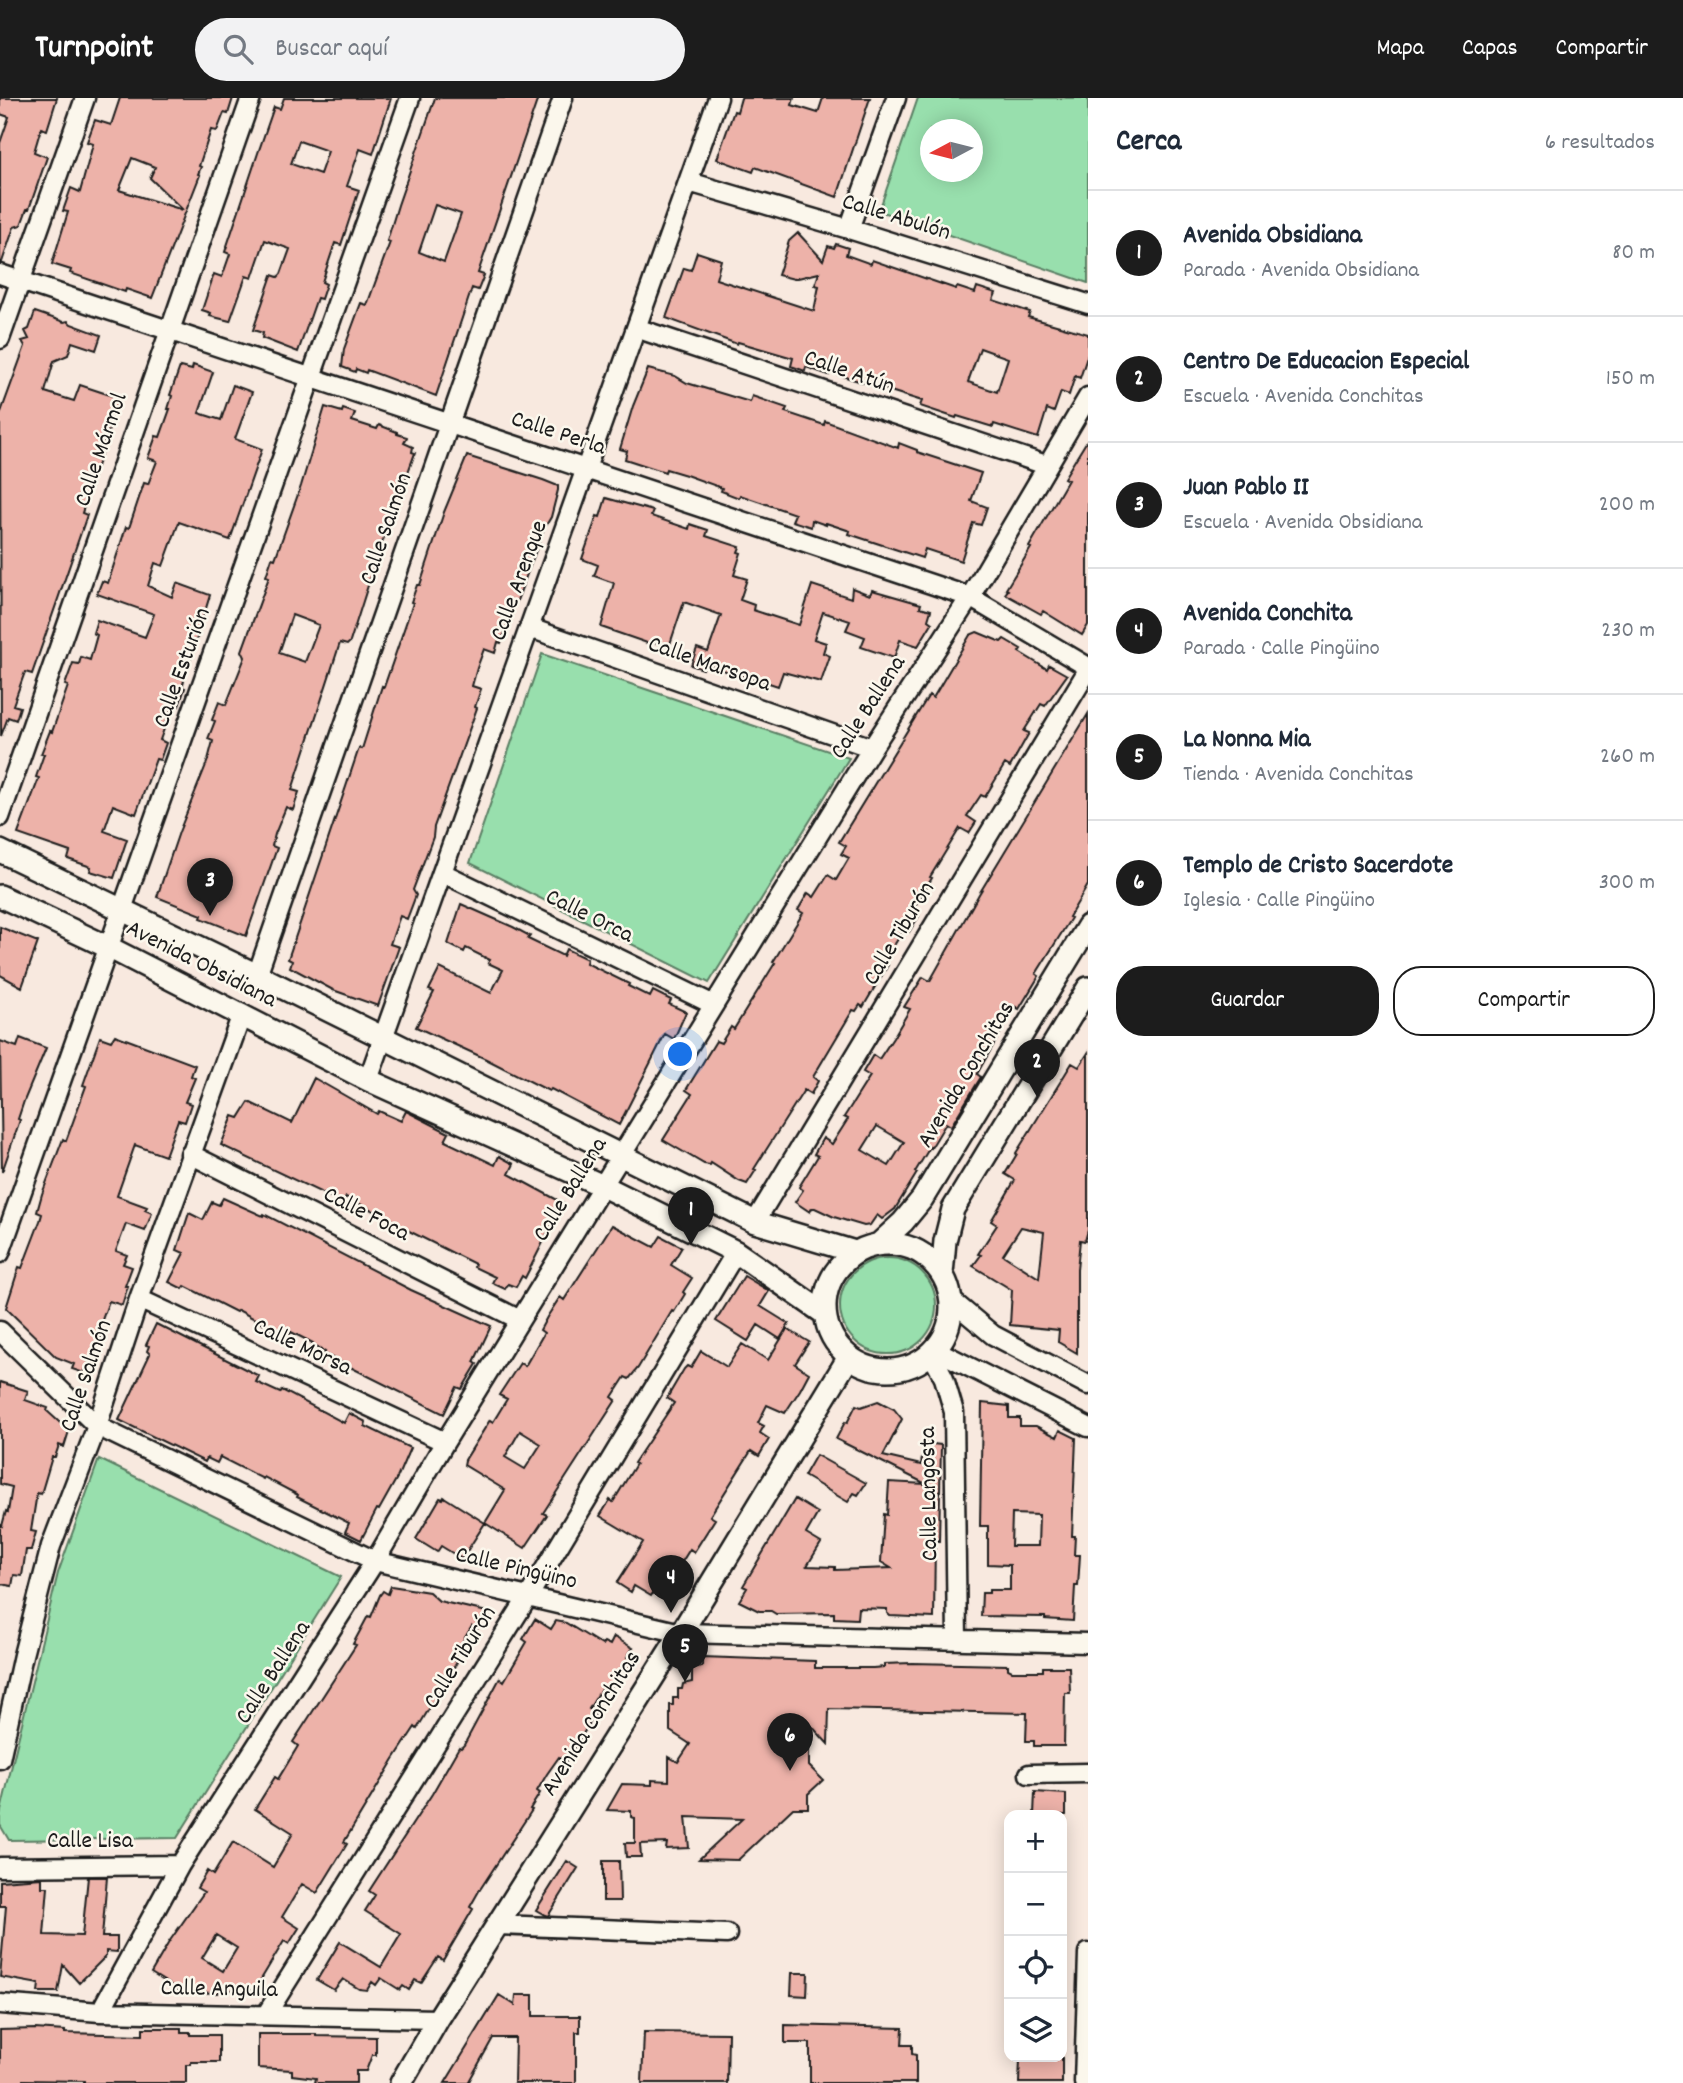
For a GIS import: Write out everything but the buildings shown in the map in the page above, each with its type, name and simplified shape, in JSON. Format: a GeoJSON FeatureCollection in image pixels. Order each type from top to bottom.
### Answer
{"type":"FeatureCollection","features":[{"type":"Feature","properties":{"kind":"street"},"geometry":{"type":"LineString","coordinates":[[0,339],[85,98]]}},
{"type":"Feature","properties":{"kind":"street","name":"Calle Mármol"},"geometry":{"type":"LineString","coordinates":[[0,817],[251,98]]}},
{"type":"Feature","properties":{"kind":"street","name":"Calle Esturión"},"geometry":{"type":"LineString","coordinates":[[0,1253],[410,98]]}},
{"type":"Feature","properties":{"kind":"street","name":"Calle Salmón"},"geometry":{"type":"LineString","coordinates":[[257,975],[563,98]]}},
{"type":"Feature","properties":{"kind":"street","name":"Calle Arenque"},"geometry":{"type":"LineString","coordinates":[[368,1080],[718,98]]}},
{"type":"Feature","properties":{"kind":"street"},"geometry":{"type":"LineString","coordinates":[[849,229],[896,98]]}},
{"type":"Feature","properties":{"kind":"street","name":"Calle Abulón"},"geometry":{"type":"LineString","coordinates":[[689,181],[1088,304]]}},
{"type":"Feature","properties":{"kind":"street","name":"Calle Perla"},"geometry":{"type":"LineString","coordinates":[[0,274],[970,597],[1088,668]]}},
{"type":"Feature","properties":{"kind":"street","name":"Calle Atún"},"geometry":{"type":"LineString","coordinates":[[636,328],[1046,465]]}},
{"type":"Feature","properties":{"kind":"street","name":"Calle Ballena"},"geometry":{"type":"LineString","coordinates":[[100,2012],[180,1866],[374,1560],[872,748],[970,597],[1088,397]]}},
{"type":"Feature","properties":{"kind":"street","name":"Calle Marsopa"},"geometry":{"type":"LineString","coordinates":[[530,628],[872,748]]}},
{"type":"Feature","properties":{"kind":"street","name":"Calle Tiburón"},"geometry":{"type":"LineString","coordinates":[[755,1222],[1088,668]]}},
{"type":"Feature","properties":{"kind":"street","name":"Avenida Obsidiana"},"geometry":{"type":"LineString","coordinates":[[0,851],[755,1222],[855,1252]]}},
{"type":"Feature","properties":{"kind":"street","name":"Calle Orca"},"geometry":{"type":"LineString","coordinates":[[443,873],[714,1005]]}},
{"type":"Feature","properties":{"kind":"street","name":"Avenida Obsidiana"},"geometry":{"type":"LineString","coordinates":[[0,896],[110,948],[368,1080],[603,1186],[736,1252],[825,1314]]}},
{"type":"Feature","properties":{"kind":"street","name":"Avenida Conchitas"},"geometry":{"type":"LineString","coordinates":[[880,1243],[903,1222],[922,1199],[1088,926]]}},
{"type":"Feature","properties":{"kind":"street"},"geometry":{"type":"LineString","coordinates":[[942,1274],[926,1256],[904,1245],[880,1243],[855,1252],[841,1263],[831,1278],[825,1296],[825,1314],[837,1345],[849,1357],[873,1368],[900,1369],[916,1363],[932,1351],[944,1334],[950,1317],[950,1299],[942,1274],[945,1241],[953,1209],[1088,988]]}},
{"type":"Feature","properties":{"kind":"street","name":"Calle Salmón"},"geometry":{"type":"LineString","coordinates":[[0,1759],[51,1546],[97,1426],[190,1154],[242,1014]]}},
{"type":"Feature","properties":{"kind":"street","name":"Calle Foca"},"geometry":{"type":"LineString","coordinates":[[190,1154],[520,1320]]}},
{"type":"Feature","properties":{"kind":"street","name":"Calle Tiburón"},"geometry":{"type":"LineString","coordinates":[[266,2015],[528,1597],[736,1252]]}},
{"type":"Feature","properties":{"kind":"street","name":"Calle Morsa"},"geometry":{"type":"LineString","coordinates":[[139,1299],[445,1442]]}},
{"type":"Feature","properties":{"kind":"street"},"geometry":{"type":"LineString","coordinates":[[950,1299],[993,1335],[1088,1385]]}},
{"type":"Feature","properties":{"kind":"street","name":"Calle Pingüino"},"geometry":{"type":"LineString","coordinates":[[0,1331],[97,1426],[374,1560],[681,1633],[1088,1643]]}},
{"type":"Feature","properties":{"kind":"street"},"geometry":{"type":"LineString","coordinates":[[932,1351],[1088,1427]]}},
{"type":"Feature","properties":{"kind":"street","name":"Calle Langosta"},"geometry":{"type":"LineString","coordinates":[[932,1351],[944,1378],[954,1412],[957,1639]]}},
{"type":"Feature","properties":{"kind":"street","name":"Avenida Conchitas"},"geometry":{"type":"LineString","coordinates":[[401,2083],[438,2019],[681,1633],[849,1357]]}},
{"type":"Feature","properties":{"kind":"street"},"geometry":{"type":"LineString","coordinates":[[1029,1774],[1088,1773]]}},
{"type":"Feature","properties":{"kind":"street","name":"Calle Lisa"},"geometry":{"type":"LineString","coordinates":[[0,1867],[180,1866]]}},
{"type":"Feature","properties":{"kind":"street"},"geometry":{"type":"LineString","coordinates":[[497,1926],[727,1934]]}},
{"type":"Feature","properties":{"kind":"street"},"geometry":{"type":"LineString","coordinates":[[1084,2083],[1088,1953]]}},
{"type":"Feature","properties":{"kind":"street","name":"Calle Anguila"},"geometry":{"type":"LineString","coordinates":[[0,2004],[100,2012],[438,2019]]}},
{"type":"Feature","properties":{"kind":"green space"},"geometry":{"type":"Polygon","coordinates":[[[918,98],[1088,98],[1088,283],[879,211],[918,98]]]}},
{"type":"Feature","properties":{"kind":"green space"},"geometry":{"type":"Polygon","coordinates":[[[542,654],[849,758],[709,983],[470,863],[542,654]]]}},
{"type":"Feature","properties":{"kind":"green space"},"geometry":{"type":"Polygon","coordinates":[[[888,1258],[906,1261],[922,1272],[933,1288],[936,1306],[933,1324],[922,1340],[906,1351],[888,1354],[870,1351],[854,1340],[843,1324],[840,1306],[843,1288],[854,1272],[870,1261],[888,1258]]]}},
{"type":"Feature","properties":{"kind":"green space"},"geometry":{"type":"Polygon","coordinates":[[[99,1459],[341,1577],[177,1838],[9,1840],[0,1825],[0,1815],[58,1573],[99,1459]]]}},
{"type":"Feature","properties":{"kind":"place","name":"Juan Pablo II"},"geometry":{"type":"Point","coordinates":[210,916]}},
{"type":"Feature","properties":{"kind":"place","name":"Centro De Educacion Especial"},"geometry":{"type":"Point","coordinates":[1037,1097]}},
{"type":"Feature","properties":{"kind":"place","name":"Avenida Obsidiana"},"geometry":{"type":"Point","coordinates":[691,1245]}},
{"type":"Feature","properties":{"kind":"place","name":"Avenida Conchita"},"geometry":{"type":"Point","coordinates":[671,1613]}},
{"type":"Feature","properties":{"kind":"place","name":"La Nonna Mia"},"geometry":{"type":"Point","coordinates":[685,1682]}},
{"type":"Feature","properties":{"kind":"place","name":"Templo de Cristo Sacerdote"},"geometry":{"type":"Point","coordinates":[790,1771]}}]}
